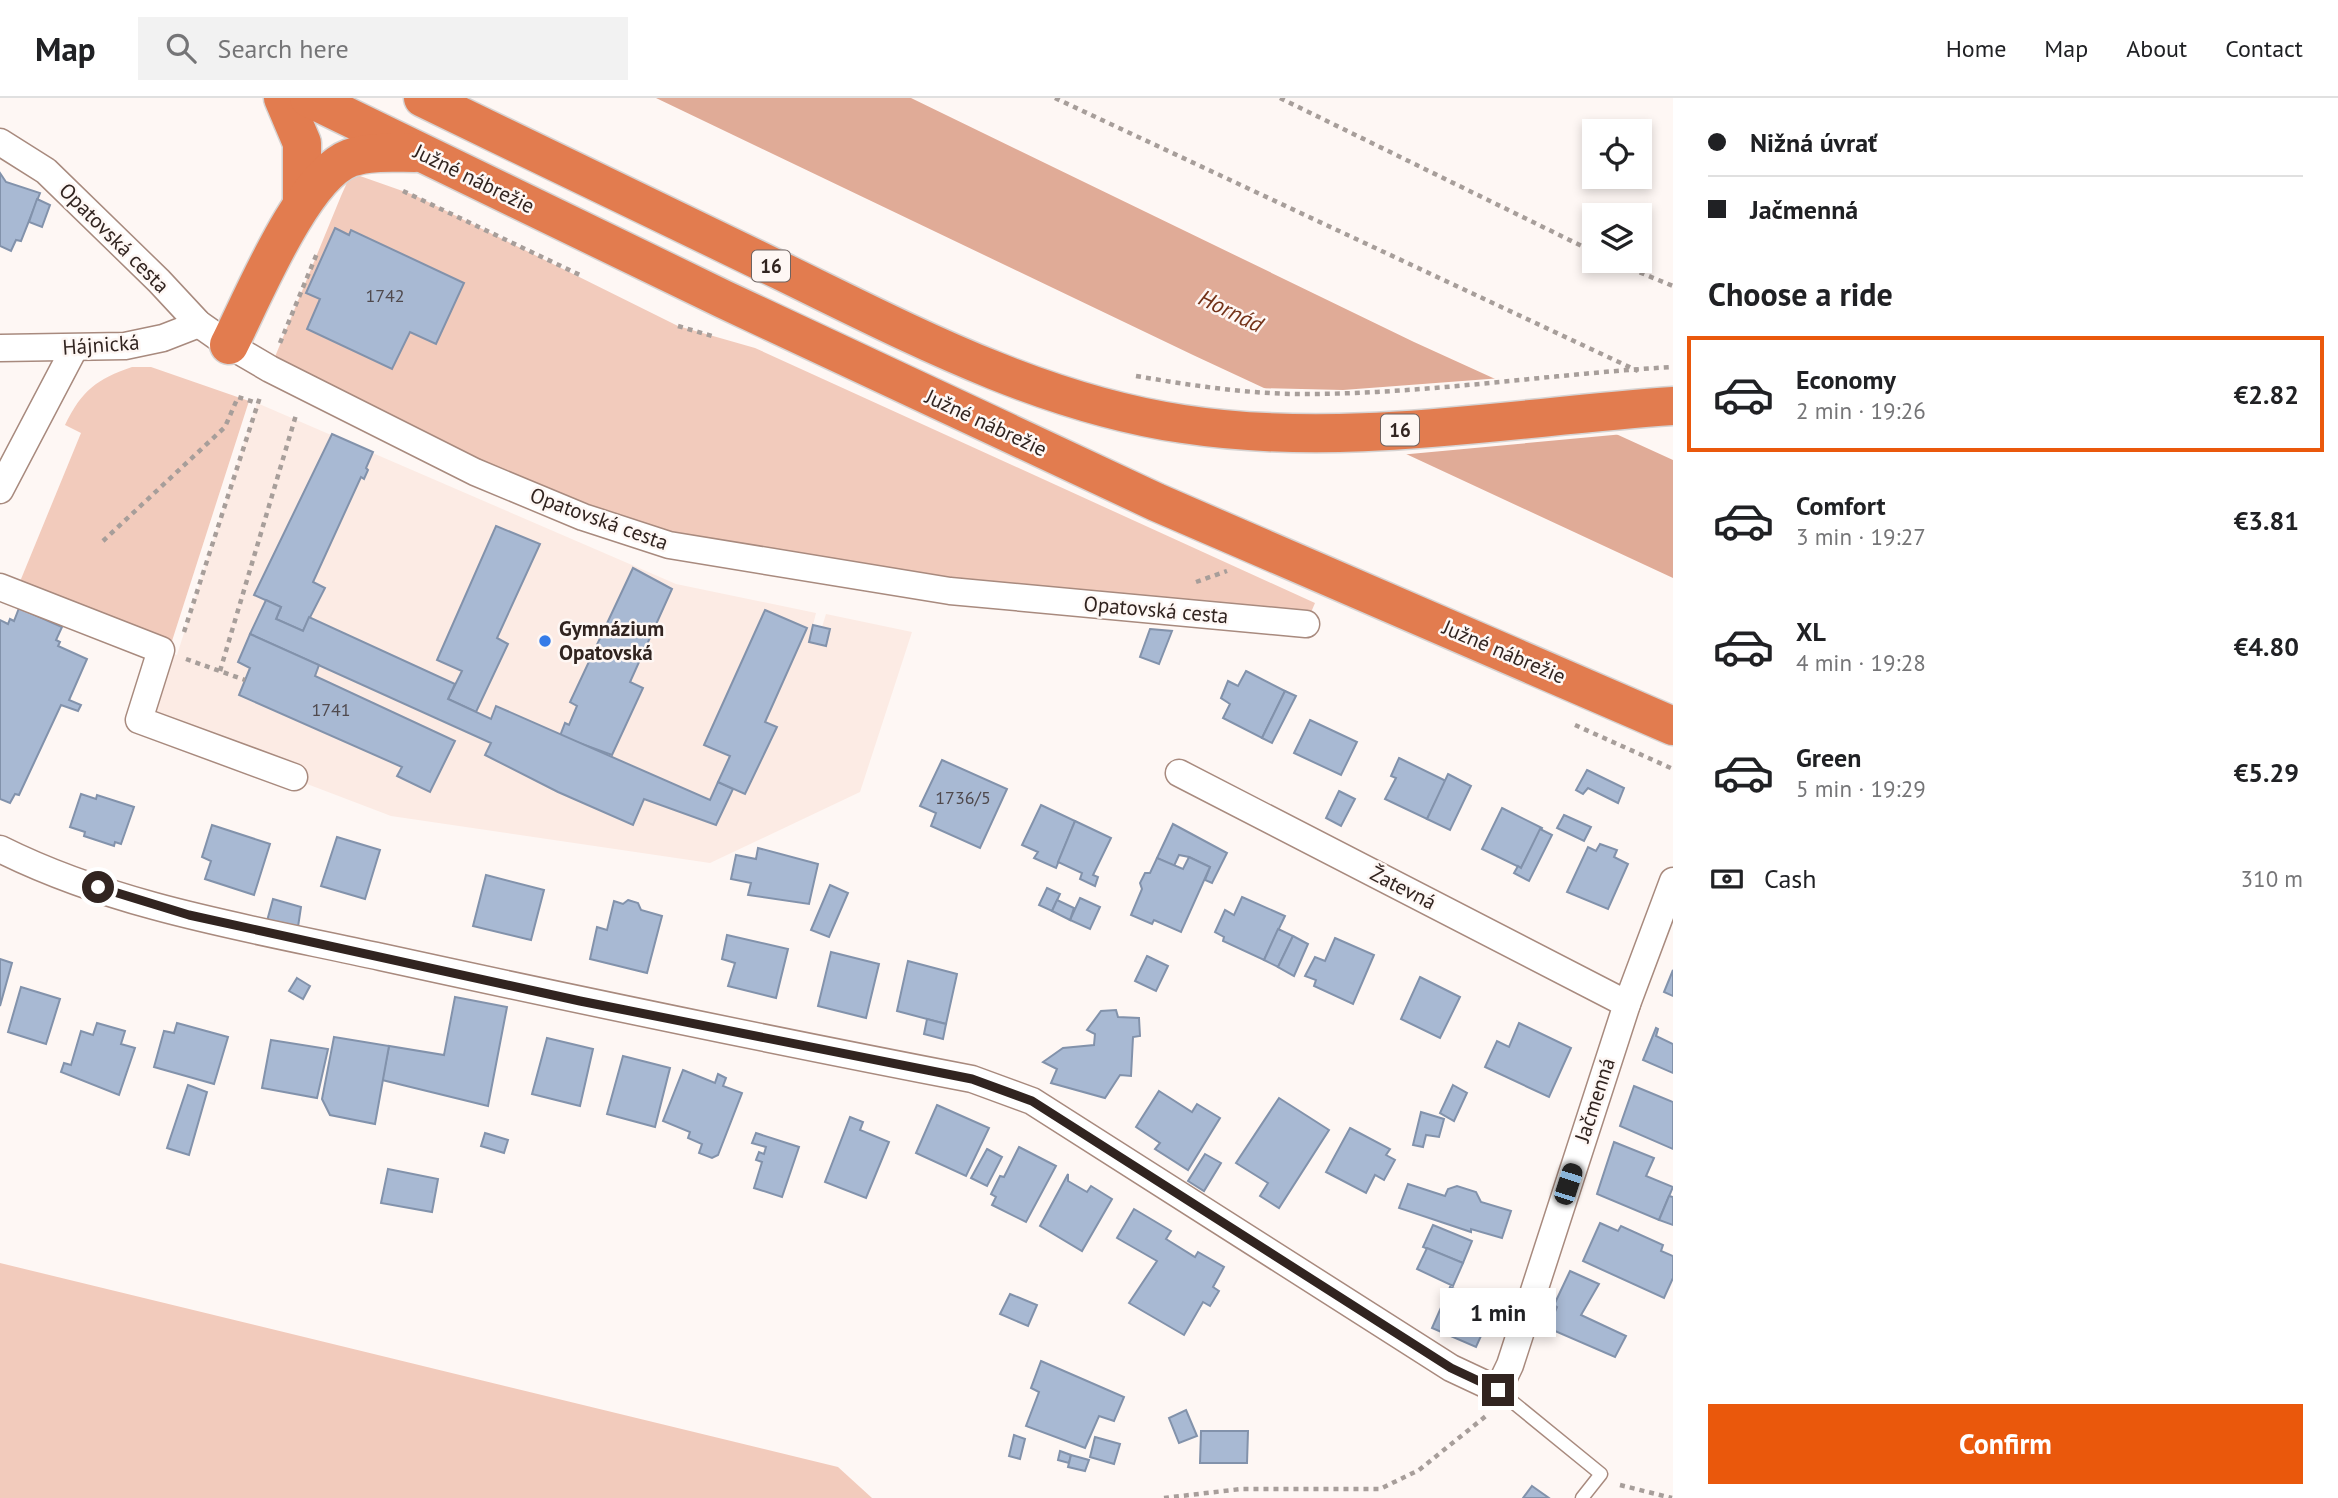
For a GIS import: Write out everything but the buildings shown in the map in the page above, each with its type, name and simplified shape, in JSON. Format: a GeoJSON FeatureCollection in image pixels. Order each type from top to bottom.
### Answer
{"type":"FeatureCollection","features":[{"type":"Feature","properties":{"kind":"highway"},"geometry":{"type":"LineString","coordinates":[[283,98],[302,143],[302,202]]}},
{"type":"Feature","properties":{"kind":"highway","name":"Južné nábrežie"},"geometry":{"type":"LineString","coordinates":[[309,98],[723,299],[1156,502],[1673,726]]}},
{"type":"Feature","properties":{"kind":"highway","name":"16"},"geometry":{"type":"LineString","coordinates":[[423,98],[899,329],[1065,397],[1128,413],[1234,430],[1320,433],[1434,427],[1673,406]]}},
{"type":"Feature","properties":{"kind":"highway"},"geometry":{"type":"LineString","coordinates":[[214,335],[302,202],[337,164],[353,157],[420,153]]}},
{"type":"Feature","properties":{"kind":"highway"},"geometry":{"type":"LineString","coordinates":[[1637,709],[1673,753]]}},
{"type":"Feature","properties":{"kind":"street","name":"Opatovská cesta"},"geometry":{"type":"LineString","coordinates":[[0,142],[46,171],[214,335],[270,369],[475,472],[583,517],[670,545],[950,591],[1306,624]]}},
{"type":"Feature","properties":{"kind":"street","name":"Hájnická"},"geometry":{"type":"LineString","coordinates":[[0,348],[74,349],[214,335]]}},
{"type":"Feature","properties":{"kind":"street"},"geometry":{"type":"LineString","coordinates":[[0,490],[74,349]]}},
{"type":"Feature","properties":{"kind":"street"},"geometry":{"type":"LineString","coordinates":[[0,587],[169,653],[139,720],[294,777]]}},
{"type":"Feature","properties":{"kind":"street","name":"Žatevná"},"geometry":{"type":"LineString","coordinates":[[1180,773],[1627,1004]]}},
{"type":"Feature","properties":{"kind":"street"},"geometry":{"type":"LineString","coordinates":[[0,849],[40,869],[189,915],[647,1016],[972,1079],[1006,1089],[1032,1101],[1451,1368],[1498,1390]]}},
{"type":"Feature","properties":{"kind":"street","name":"Jačmenná"},"geometry":{"type":"LineString","coordinates":[[1498,1390],[1510,1365],[1627,1004],[1673,881]]}},
{"type":"Feature","properties":{"kind":"lane"},"geometry":{"type":"LineString","coordinates":[[1498,1390],[1601,1474],[1582,1498]]}},
{"type":"Feature","properties":{"kind":"path"},"geometry":{"type":"LineString","coordinates":[[1055,98],[1612,360]]}},
{"type":"Feature","properties":{"kind":"path"},"geometry":{"type":"LineString","coordinates":[[1280,98],[1582,246]]}},
{"type":"Feature","properties":{"kind":"path"},"geometry":{"type":"LineString","coordinates":[[392,187],[582,276]]}},
{"type":"Feature","properties":{"kind":"path"},"geometry":{"type":"LineString","coordinates":[[284,335],[319,250]]}},
{"type":"Feature","properties":{"kind":"path"},"geometry":{"type":"LineString","coordinates":[[1637,273],[1673,286]]}},
{"type":"Feature","properties":{"kind":"path"},"geometry":{"type":"LineString","coordinates":[[1136,376],[1215,389],[1294,394],[1439,388],[1673,367]]}},
{"type":"Feature","properties":{"kind":"path"},"geometry":{"type":"LineString","coordinates":[[103,541],[225,427],[239,397],[257,403],[169,653],[245,680]]}},
{"type":"Feature","properties":{"kind":"path"},"geometry":{"type":"LineString","coordinates":[[220,671],[295,418]]}},
{"type":"Feature","properties":{"kind":"path"},"geometry":{"type":"LineString","coordinates":[[1164,1498],[1241,1489],[1380,1489],[1419,1470],[1481,1423],[1492,1409],[1498,1390]]}},
{"type":"Feature","properties":{"kind":"path"},"geometry":{"type":"LineString","coordinates":[[1601,1474],[1622,1486],[1672,1498]]}},
{"type":"Feature","properties":{"kind":"shaded area"},"geometry":{"type":"Polygon","coordinates":[[[360,176],[414,195],[678,326],[755,348],[1315,603],[1306,624],[669,545],[270,369],[349,178],[360,176]]]}},
{"type":"Feature","properties":{"kind":"shaded area"},"geometry":{"type":"Polygon","coordinates":[[[132,367],[151,367],[249,401],[172,641],[19,584],[81,433],[65,425],[84,394],[92,387],[109,376],[132,367]]]}},
{"type":"Feature","properties":{"kind":"shaded area","name":"Gymnázium Opatovská"},"geometry":{"type":"Polygon","coordinates":[[[257,403],[676,584],[816,613],[813,625],[822,627],[826,614],[912,632],[860,792],[710,863],[391,816],[139,720],[161,650],[177,655],[257,403]]]}},
{"type":"Feature","properties":{"kind":"shaded area"},"geometry":{"type":"Polygon","coordinates":[[[0,1263],[838,1467],[872,1498],[0,1498],[0,1263]]]}},
{"type":"Feature","properties":{"kind":"water","name":"Hornád"},"geometry":{"type":"Polygon","coordinates":[[[656,98],[911,98],[1414,342],[1673,460],[1673,578],[1193,355],[656,98]]]}},
{"type":"Feature","properties":{"kind":"pier"},"geometry":{"type":"Polygon","coordinates":[[[1502,378],[1624,434],[1399,455],[1255,388],[1343,390],[1502,378]]]}},
{"type":"Feature","properties":{"kind":"place","name":"Gymnázium Opatovská"},"geometry":{"type":"Point","coordinates":[545,641]}},
{"type":"Feature","properties":{"kind":"route"},"geometry":{"type":"LineString","coordinates":[[98,887],[189,915],[660,1019],[972,1079],[1006,1089],[1032,1101],[1451,1368],[1498,1390]]}}]}
